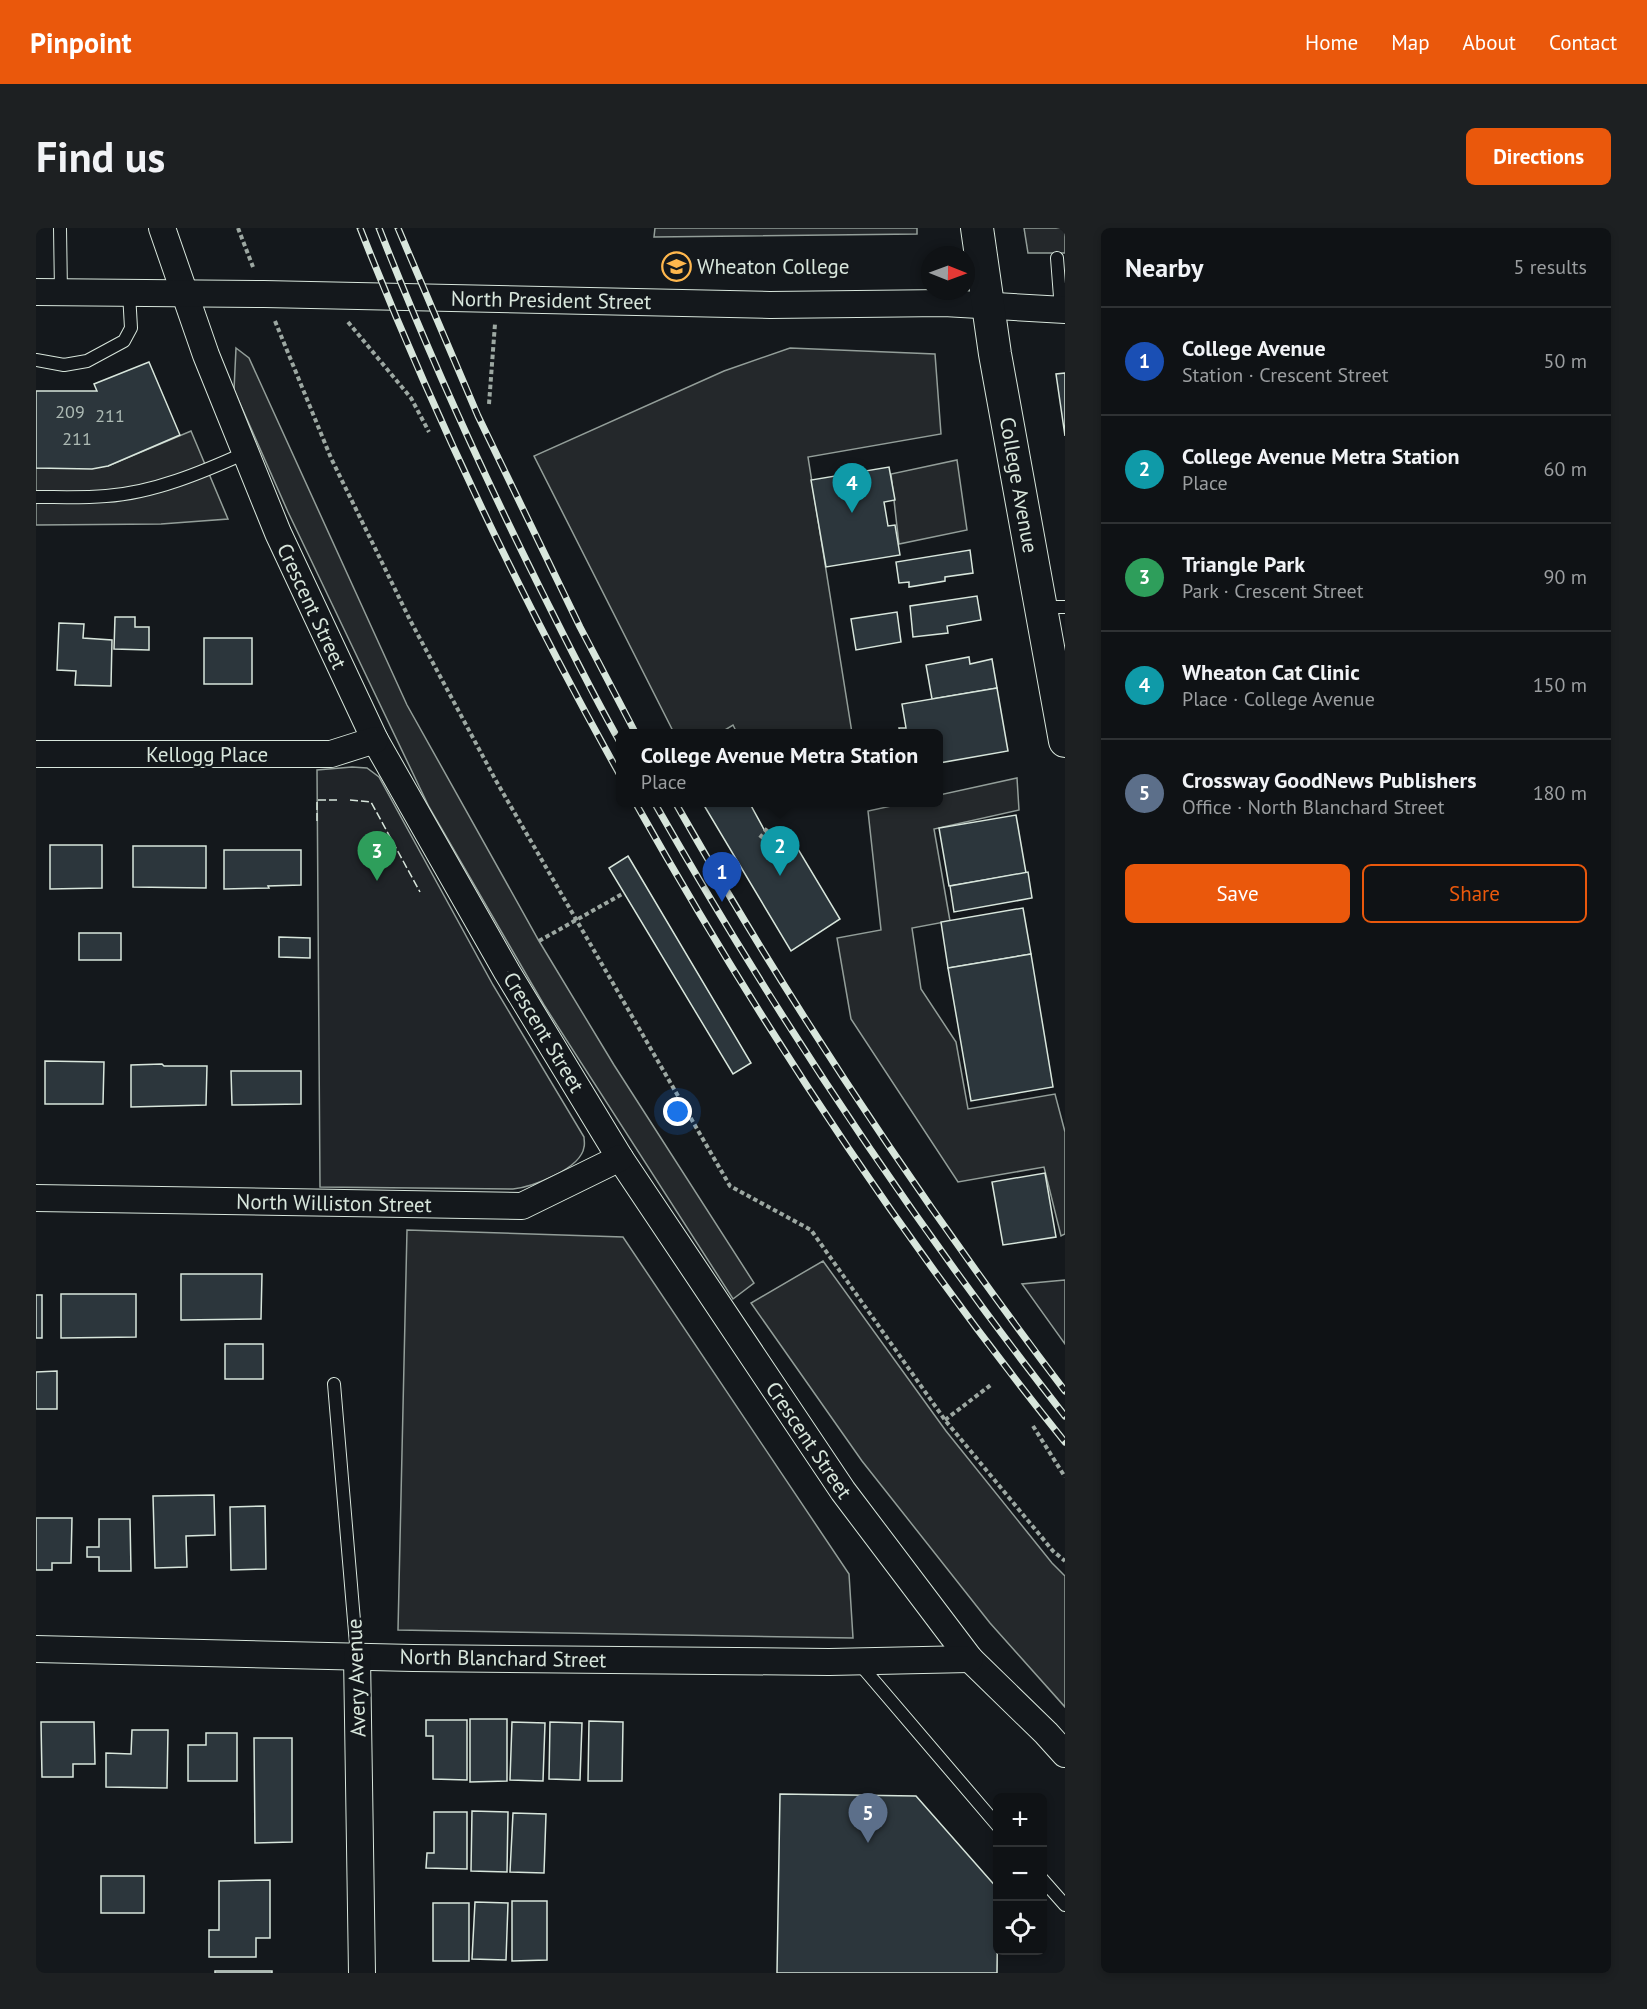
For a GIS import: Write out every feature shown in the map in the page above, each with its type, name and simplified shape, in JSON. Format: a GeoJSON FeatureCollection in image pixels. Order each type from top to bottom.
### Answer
{"type":"FeatureCollection","features":[{"type":"Feature","properties":{"kind":"street","name":"Crescent Street"},"geometry":{"type":"LineString","coordinates":[[162,228],[184,294],[278,533],[375,740],[507,972],[620,1158],[843,1491],[970,1659],[1065,1754]]}},
{"type":"Feature","properties":{"kind":"street","name":"College Avenue"},"geometry":{"type":"LineString","coordinates":[[977,228],[987,306],[1053,607],[1065,739]]}},
{"type":"Feature","properties":{"kind":"street","name":"North President Street"},"geometry":{"type":"LineString","coordinates":[[48,292],[770,305],[944,303],[1063,310]]}},
{"type":"Feature","properties":{"kind":"street","name":"Kellogg Place"},"geometry":{"type":"LineString","coordinates":[[36,754],[331,754],[375,740]]}},
{"type":"Feature","properties":{"kind":"street","name":"North Williston Street"},"geometry":{"type":"LineString","coordinates":[[36,1198],[522,1206],[620,1158]]}},
{"type":"Feature","properties":{"kind":"street","name":"North Blanchard Street"},"geometry":{"type":"LineString","coordinates":[[36,1649],[357,1656],[857,1661],[970,1659]]}},
{"type":"Feature","properties":{"kind":"street","name":"Avery Avenue"},"geometry":{"type":"LineString","coordinates":[[357,1656],[362,1973]]}},
{"type":"Feature","properties":{"kind":"lane"},"geometry":{"type":"LineString","coordinates":[[48,292],[60,228]]}},
{"type":"Feature","properties":{"kind":"lane"},"geometry":{"type":"LineString","coordinates":[[1057,258],[1063,310]]}},
{"type":"Feature","properties":{"kind":"lane"},"geometry":{"type":"LineString","coordinates":[[36,360],[64,365],[87,361],[124,341],[131,328],[129,293]]}},
{"type":"Feature","properties":{"kind":"lane"},"geometry":{"type":"LineString","coordinates":[[36,496],[108,496],[129,492],[204,472],[245,453]]}},
{"type":"Feature","properties":{"kind":"lane","name":"Avery Avenue"},"geometry":{"type":"LineString","coordinates":[[334,1384],[357,1656]]}},
{"type":"Feature","properties":{"kind":"lane"},"geometry":{"type":"LineString","coordinates":[[857,1661],[993,1820]]}},
{"type":"Feature","properties":{"kind":"lane"},"geometry":{"type":"LineString","coordinates":[[1047,1885],[1065,1905]]}},
{"type":"Feature","properties":{"kind":"path"},"geometry":{"type":"LineString","coordinates":[[238,228],[248,254]]}},
{"type":"Feature","properties":{"kind":"path"},"geometry":{"type":"LineString","coordinates":[[278,329],[331,458],[410,620],[495,779],[730,1186],[811,1230],[945,1420],[1053,1551],[1065,1561]]}},
{"type":"Feature","properties":{"kind":"path"},"geometry":{"type":"LineString","coordinates":[[355,330],[411,398],[429,432]]}},
{"type":"Feature","properties":{"kind":"path"},"geometry":{"type":"LineString","coordinates":[[489,404],[494,333]]}},
{"type":"Feature","properties":{"kind":"path"},"geometry":{"type":"LineString","coordinates":[[760,838],[769,826]]}},
{"type":"Feature","properties":{"kind":"path"},"geometry":{"type":"LineString","coordinates":[[538,941],[624,893]]}},
{"type":"Feature","properties":{"kind":"path"},"geometry":{"type":"LineString","coordinates":[[945,1420],[992,1384]]}},
{"type":"Feature","properties":{"kind":"path"},"geometry":{"type":"LineString","coordinates":[[1034,1426],[1065,1478]]}},
{"type":"Feature","properties":{"kind":"shaded area"},"geometry":{"type":"Polygon","coordinates":[[[655,228],[917,228],[917,234],[654,237],[655,228]]]}},
{"type":"Feature","properties":{"kind":"shaded area"},"geometry":{"type":"Polygon","coordinates":[[[1024,228],[1065,228],[1065,253],[1028,253],[1024,228]]]}},
{"type":"Feature","properties":{"kind":"shaded area"},"geometry":{"type":"Polygon","coordinates":[[[236,348],[249,358],[407,705],[539,941],[614,1065],[754,1283],[733,1299],[544,1005],[429,807],[288,512],[234,390],[236,348]]]}},
{"type":"Feature","properties":{"kind":"shaded area"},"geometry":{"type":"Polygon","coordinates":[[[790,348],[935,354],[941,434],[808,457],[851,729],[735,729],[733,725],[726,729],[672,729],[534,456],[724,371],[790,348]]]}},
{"type":"Feature","properties":{"kind":"shaded area"},"geometry":{"type":"Polygon","coordinates":[[[191,431],[228,519],[161,524],[36,525],[36,468],[108,466],[191,431]]]}},
{"type":"Feature","properties":{"kind":"shaded area"},"geometry":{"type":"Polygon","coordinates":[[[957,460],[967,530],[899,544],[891,474],[957,460]]]}},
{"type":"Feature","properties":{"kind":"shaded area"},"geometry":{"type":"Polygon","coordinates":[[[367,768],[379,777],[493,985],[584,1137],[581,1155],[574,1163],[554,1176],[532,1185],[513,1189],[320,1187],[317,770],[367,768]]]}},
{"type":"Feature","properties":{"kind":"shaded area"},"geometry":{"type":"Polygon","coordinates":[[[1017,778],[1019,810],[934,829],[950,921],[912,928],[921,989],[956,1042],[968,1109],[1055,1094],[1065,1132],[1065,1234],[1061,1236],[1044,1167],[958,1182],[851,1019],[837,938],[881,930],[868,811],[886,807],[943,807],[943,794],[1017,778]]]}},
{"type":"Feature","properties":{"kind":"shaded area"},"geometry":{"type":"Polygon","coordinates":[[[407,1230],[623,1237],[849,1574],[853,1638],[398,1630],[407,1230]]]}},
{"type":"Feature","properties":{"kind":"shaded area"},"geometry":{"type":"Polygon","coordinates":[[[823,1261],[946,1431],[1052,1563],[1065,1576],[1065,1707],[990,1623],[862,1461],[751,1303],[823,1261]]]}},
{"type":"Feature","properties":{"kind":"shaded area"},"geometry":{"type":"Polygon","coordinates":[[[1065,1280],[1065,1344],[1022,1284],[1065,1280]]]}},
{"type":"Feature","properties":{"kind":"building"},"geometry":{"type":"Polygon","coordinates":[[[149,362],[180,435],[108,466],[92,469],[36,468],[36,391],[97,391],[94,384],[149,362]]]}},
{"type":"Feature","properties":{"kind":"building"},"geometry":{"type":"Polygon","coordinates":[[[1065,373],[1065,436],[1056,374],[1065,373]]]}},
{"type":"Feature","properties":{"kind":"building"},"geometry":{"type":"Polygon","coordinates":[[[889,467],[895,500],[884,502],[888,526],[895,525],[900,555],[826,567],[811,480],[889,467]]]}},
{"type":"Feature","properties":{"kind":"building"},"geometry":{"type":"Polygon","coordinates":[[[970,550],[973,573],[945,577],[945,581],[909,587],[909,582],[899,583],[896,562],[970,550]]]}},
{"type":"Feature","properties":{"kind":"building"},"geometry":{"type":"Polygon","coordinates":[[[977,596],[981,620],[947,626],[948,633],[913,637],[910,606],[977,596]]]}},
{"type":"Feature","properties":{"kind":"building"},"geometry":{"type":"Polygon","coordinates":[[[897,612],[901,642],[856,650],[851,619],[897,612]]]}},
{"type":"Feature","properties":{"kind":"building"},"geometry":{"type":"Polygon","coordinates":[[[115,617],[135,617],[135,627],[149,627],[149,650],[114,649],[115,617]]]}},
{"type":"Feature","properties":{"kind":"building"},"geometry":{"type":"Polygon","coordinates":[[[59,623],[84,624],[83,638],[112,640],[111,686],[75,685],[76,671],[57,670],[59,623]]]}},
{"type":"Feature","properties":{"kind":"building"},"geometry":{"type":"Polygon","coordinates":[[[204,638],[252,638],[252,684],[204,684],[204,638]]]}},
{"type":"Feature","properties":{"kind":"building"},"geometry":{"type":"Polygon","coordinates":[[[969,657],[970,664],[992,659],[997,688],[932,699],[926,665],[969,657]]]}},
{"type":"Feature","properties":{"kind":"building"},"geometry":{"type":"Polygon","coordinates":[[[997,688],[1008,751],[943,762],[943,729],[899,729],[906,728],[902,704],[997,688]]]}},
{"type":"Feature","properties":{"kind":"building"},"geometry":{"type":"Polygon","coordinates":[[[705,807],[752,807],[766,833],[786,829],[840,919],[791,951],[705,807]]]}},
{"type":"Feature","properties":{"kind":"building"},"geometry":{"type":"Polygon","coordinates":[[[1016,815],[1026,873],[949,886],[939,828],[1016,815]]]}},
{"type":"Feature","properties":{"kind":"building"},"geometry":{"type":"Polygon","coordinates":[[[50,845],[102,845],[102,888],[50,889],[50,845]]]}},
{"type":"Feature","properties":{"kind":"building"},"geometry":{"type":"Polygon","coordinates":[[[133,846],[206,846],[206,888],[133,887],[133,846]]]}},
{"type":"Feature","properties":{"kind":"building"},"geometry":{"type":"Polygon","coordinates":[[[224,850],[301,850],[301,885],[224,889],[224,850]]]}},
{"type":"Feature","properties":{"kind":"building"},"geometry":{"type":"Polygon","coordinates":[[[628,856],[751,1063],[733,1074],[609,868],[628,856]]]}},
{"type":"Feature","properties":{"kind":"building"},"geometry":{"type":"Polygon","coordinates":[[[1028,872],[1032,898],[954,912],[950,886],[1028,872]]]}},
{"type":"Feature","properties":{"kind":"building"},"geometry":{"type":"Polygon","coordinates":[[[1023,908],[1031,954],[948,968],[941,922],[1023,908]]]}},
{"type":"Feature","properties":{"kind":"building"},"geometry":{"type":"Polygon","coordinates":[[[79,933],[121,933],[121,960],[79,960],[79,933]]]}},
{"type":"Feature","properties":{"kind":"building"},"geometry":{"type":"Polygon","coordinates":[[[279,937],[310,938],[310,958],[279,957],[279,937]]]}},
{"type":"Feature","properties":{"kind":"building"},"geometry":{"type":"Polygon","coordinates":[[[1031,954],[1053,1087],[971,1101],[948,968],[1031,954]]]}},
{"type":"Feature","properties":{"kind":"building"},"geometry":{"type":"Polygon","coordinates":[[[45,1061],[104,1062],[103,1104],[45,1104],[45,1061]]]}},
{"type":"Feature","properties":{"kind":"building"},"geometry":{"type":"Polygon","coordinates":[[[162,1064],[164,1066],[207,1066],[206,1105],[131,1107],[131,1065],[162,1064]]]}},
{"type":"Feature","properties":{"kind":"building"},"geometry":{"type":"Polygon","coordinates":[[[231,1071],[301,1071],[301,1104],[232,1105],[231,1071]]]}},
{"type":"Feature","properties":{"kind":"building"},"geometry":{"type":"Polygon","coordinates":[[[1045,1173],[1056,1237],[1003,1245],[992,1182],[1045,1173]]]}},
{"type":"Feature","properties":{"kind":"building"},"geometry":{"type":"Polygon","coordinates":[[[181,1274],[262,1274],[261,1319],[181,1320],[181,1274]]]}},
{"type":"Feature","properties":{"kind":"building"},"geometry":{"type":"Polygon","coordinates":[[[61,1294],[136,1294],[136,1337],[61,1338],[61,1294]]]}},
{"type":"Feature","properties":{"kind":"building"},"geometry":{"type":"Polygon","coordinates":[[[36,1295],[42,1295],[42,1338],[36,1338],[36,1295]]]}},
{"type":"Feature","properties":{"kind":"building"},"geometry":{"type":"Polygon","coordinates":[[[225,1344],[263,1344],[263,1379],[225,1379],[225,1344]]]}},
{"type":"Feature","properties":{"kind":"building"},"geometry":{"type":"Polygon","coordinates":[[[57,1371],[57,1409],[36,1409],[36,1372],[57,1371]]]}},
{"type":"Feature","properties":{"kind":"building"},"geometry":{"type":"Polygon","coordinates":[[[214,1495],[215,1535],[186,1536],[187,1567],[155,1568],[153,1496],[214,1495]]]}},
{"type":"Feature","properties":{"kind":"building"},"geometry":{"type":"Polygon","coordinates":[[[265,1506],[266,1569],[231,1570],[230,1507],[265,1506]]]}},
{"type":"Feature","properties":{"kind":"building"},"geometry":{"type":"Polygon","coordinates":[[[36,1518],[72,1518],[71,1563],[52,1563],[52,1570],[36,1570],[36,1518]]]}},
{"type":"Feature","properties":{"kind":"building"},"geometry":{"type":"Polygon","coordinates":[[[99,1519],[130,1519],[131,1571],[99,1571],[99,1557],[87,1557],[87,1547],[99,1547],[99,1519]]]}},
{"type":"Feature","properties":{"kind":"building"},"geometry":{"type":"Polygon","coordinates":[[[470,1719],[507,1719],[507,1781],[470,1782],[470,1719]]]}},
{"type":"Feature","properties":{"kind":"building"},"geometry":{"type":"Polygon","coordinates":[[[426,1720],[467,1720],[467,1780],[433,1779],[433,1736],[426,1736],[426,1720]]]}},
{"type":"Feature","properties":{"kind":"building"},"geometry":{"type":"Polygon","coordinates":[[[589,1721],[623,1722],[622,1781],[588,1781],[589,1721]]]}},
{"type":"Feature","properties":{"kind":"building"},"geometry":{"type":"Polygon","coordinates":[[[41,1722],[94,1722],[95,1764],[73,1764],[73,1777],[42,1777],[41,1722]]]}},
{"type":"Feature","properties":{"kind":"building"},"geometry":{"type":"Polygon","coordinates":[[[512,1722],[545,1723],[543,1781],[510,1780],[512,1722]]]}},
{"type":"Feature","properties":{"kind":"building"},"geometry":{"type":"Polygon","coordinates":[[[550,1722],[582,1723],[580,1780],[549,1779],[550,1722]]]}},
{"type":"Feature","properties":{"kind":"building"},"geometry":{"type":"Polygon","coordinates":[[[132,1730],[168,1730],[167,1788],[106,1787],[106,1753],[131,1754],[132,1730]]]}},
{"type":"Feature","properties":{"kind":"building"},"geometry":{"type":"Polygon","coordinates":[[[206,1733],[237,1733],[237,1781],[188,1781],[188,1745],[206,1745],[206,1733]]]}},
{"type":"Feature","properties":{"kind":"building"},"geometry":{"type":"Polygon","coordinates":[[[254,1738],[292,1738],[292,1842],[255,1843],[254,1738]]]}},
{"type":"Feature","properties":{"kind":"building"},"geometry":{"type":"Polygon","coordinates":[[[780,1794],[916,1796],[993,1883],[993,1955],[997,1955],[997,1973],[777,1973],[780,1794]]]}},
{"type":"Feature","properties":{"kind":"building"},"geometry":{"type":"Polygon","coordinates":[[[472,1811],[508,1812],[507,1872],[471,1871],[472,1811]]]}},
{"type":"Feature","properties":{"kind":"building"},"geometry":{"type":"Polygon","coordinates":[[[434,1812],[467,1812],[467,1869],[426,1868],[427,1853],[434,1853],[434,1812]]]}},
{"type":"Feature","properties":{"kind":"building"},"geometry":{"type":"Polygon","coordinates":[[[513,1813],[546,1814],[544,1873],[510,1872],[513,1813]]]}},
{"type":"Feature","properties":{"kind":"building"},"geometry":{"type":"Polygon","coordinates":[[[101,1876],[144,1876],[144,1913],[101,1913],[101,1876]]]}},
{"type":"Feature","properties":{"kind":"building"},"geometry":{"type":"Polygon","coordinates":[[[270,1880],[270,1938],[256,1938],[256,1957],[209,1957],[209,1930],[219,1930],[219,1881],[270,1880]]]}},
{"type":"Feature","properties":{"kind":"building"},"geometry":{"type":"Polygon","coordinates":[[[512,1901],[547,1901],[547,1960],[512,1961],[512,1901]]]}},
{"type":"Feature","properties":{"kind":"building"},"geometry":{"type":"Polygon","coordinates":[[[475,1902],[508,1903],[506,1960],[472,1959],[475,1902]]]}},
{"type":"Feature","properties":{"kind":"building"},"geometry":{"type":"Polygon","coordinates":[[[433,1903],[469,1903],[469,1961],[433,1961],[433,1903]]]}},
{"type":"Feature","properties":{"kind":"building"},"geometry":{"type":"Polygon","coordinates":[[[215,1971],[272,1971],[272,1973],[215,1973],[215,1971]]]}},
{"type":"Feature","properties":{"kind":"railway"},"geometry":{"type":"LineString","coordinates":[[360,228],[418,368],[481,507],[549,643],[616,768]]}},
{"type":"Feature","properties":{"kind":"railway"},"geometry":{"type":"LineString","coordinates":[[379,228],[417,321],[478,458],[562,632],[616,735]]}},
{"type":"Feature","properties":{"kind":"railway"},"geometry":{"type":"LineString","coordinates":[[398,228],[478,416],[580,627],[633,729]]}},
{"type":"Feature","properties":{"kind":"railway"},"geometry":{"type":"LineString","coordinates":[[638,807],[733,968],[837,1131],[891,1211],[948,1289],[1065,1442]]}},
{"type":"Feature","properties":{"kind":"railway"},"geometry":{"type":"LineString","coordinates":[[657,807],[748,961],[848,1116],[954,1268],[1065,1416]]}},
{"type":"Feature","properties":{"kind":"railway"},"geometry":{"type":"LineString","coordinates":[[678,807],[765,954],[860,1103],[960,1249],[1065,1391]]}},
{"type":"Feature","properties":{"kind":"fence"},"geometry":{"type":"LineString","coordinates":[[317,821],[317,800],[338,800]]}},
{"type":"Feature","properties":{"kind":"fence"},"geometry":{"type":"LineString","coordinates":[[350,800],[371,802],[420,892]]}},
{"type":"Feature","properties":{"kind":"place","name":"Wheaton College"},"geometry":{"type":"Point","coordinates":[676,266]}},
{"type":"Feature","properties":{"kind":"place","name":"Wheaton Cat Clinic"},"geometry":{"type":"Point","coordinates":[852,513]}},
{"type":"Feature","properties":{"kind":"place","name":"College Avenue Metra Station"},"geometry":{"type":"Point","coordinates":[780,876]}},
{"type":"Feature","properties":{"kind":"place","name":"Triangle Park"},"geometry":{"type":"Point","coordinates":[377,881]}},
{"type":"Feature","properties":{"kind":"place","name":"College Avenue"},"geometry":{"type":"Point","coordinates":[722,902]}},
{"type":"Feature","properties":{"kind":"place","name":"Crossway GoodNews Publishers"},"geometry":{"type":"Point","coordinates":[868,1843]}}]}
